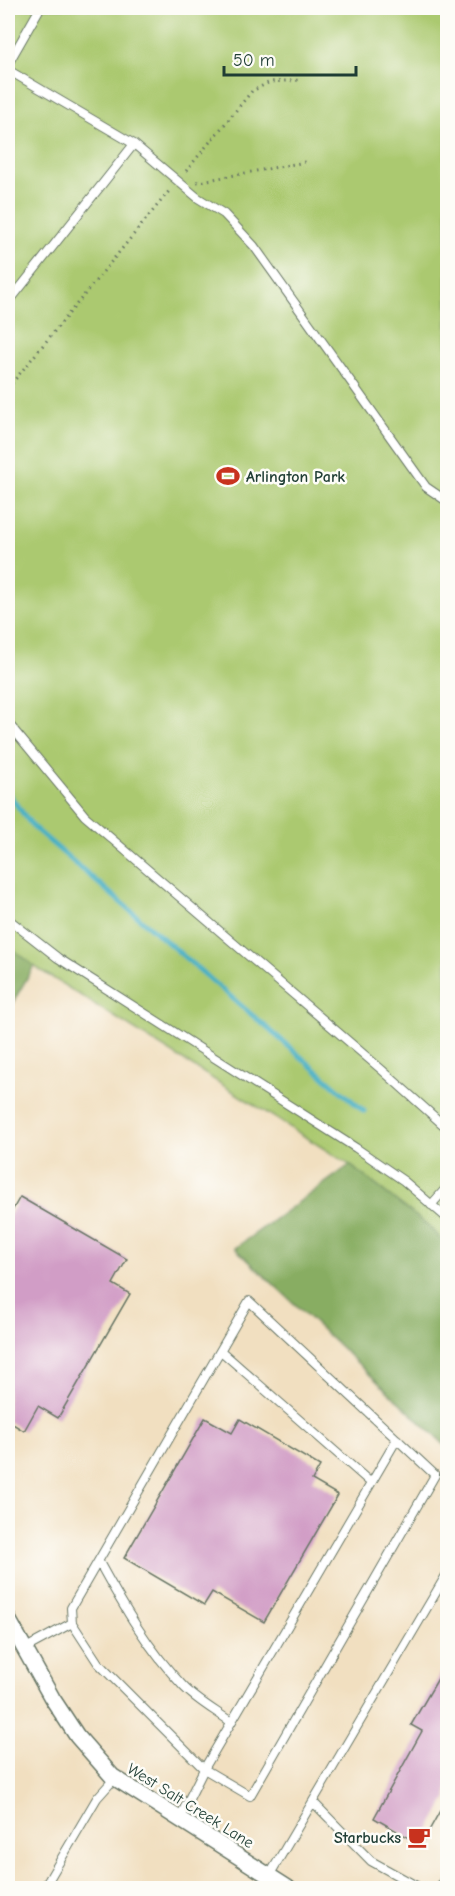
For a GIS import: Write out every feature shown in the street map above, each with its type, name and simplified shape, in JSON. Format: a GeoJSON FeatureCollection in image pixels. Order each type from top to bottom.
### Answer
{"type":"FeatureCollection","features":[{"type":"Feature","properties":{"kind":"street","name":"West Salt Creek Lane"},"geometry":{"type":"LineString","coordinates":[[8,1619],[23,1649],[77,1736],[115,1778],[288,1888]]}},
{"type":"Feature","properties":{"kind":"lane"},"geometry":{"type":"LineString","coordinates":[[8,64],[40,8]]}},
{"type":"Feature","properties":{"kind":"lane"},"geometry":{"type":"LineString","coordinates":[[8,70],[134,144],[180,183],[224,214],[254,246],[426,487],[447,502]]}},
{"type":"Feature","properties":{"kind":"lane"},"geometry":{"type":"LineString","coordinates":[[8,303],[134,144]]}},
{"type":"Feature","properties":{"kind":"lane"},"geometry":{"type":"LineString","coordinates":[[8,723],[85,816],[374,1063],[447,1129]]}},
{"type":"Feature","properties":{"kind":"lane"},"geometry":{"type":"LineString","coordinates":[[8,919],[58,958],[356,1148],[404,1181],[447,1219]]}},
{"type":"Feature","properties":{"kind":"lane"},"geometry":{"type":"LineString","coordinates":[[431,1205],[447,1186]]}},
{"type":"Feature","properties":{"kind":"lane"},"geometry":{"type":"LineString","coordinates":[[249,1301],[397,1439],[435,1475],[250,1796],[204,1769],[98,1663],[72,1623],[71,1608],[249,1301]]}},
{"type":"Feature","properties":{"kind":"lane"},"geometry":{"type":"LineString","coordinates":[[221,1350],[371,1483]]}},
{"type":"Feature","properties":{"kind":"lane"},"geometry":{"type":"LineString","coordinates":[[179,1819],[204,1769],[397,1439]]}},
{"type":"Feature","properties":{"kind":"lane"},"geometry":{"type":"LineString","coordinates":[[99,1562],[126,1612],[184,1688],[231,1722]]}},
{"type":"Feature","properties":{"kind":"lane"},"geometry":{"type":"LineString","coordinates":[[269,1876],[447,1572]]}},
{"type":"Feature","properties":{"kind":"lane"},"geometry":{"type":"LineString","coordinates":[[23,1649],[72,1623]]}},
{"type":"Feature","properties":{"kind":"lane"},"geometry":{"type":"LineString","coordinates":[[44,1888],[97,1798],[115,1778]]}},
{"type":"Feature","properties":{"kind":"lane"},"geometry":{"type":"LineString","coordinates":[[314,1802],[371,1861],[420,1888]]}},
{"type":"Feature","properties":{"kind":"lane"},"geometry":{"type":"LineString","coordinates":[[440,1888],[447,1870]]}},
{"type":"Feature","properties":{"kind":"path"},"geometry":{"type":"LineString","coordinates":[[8,388],[180,183],[252,91],[270,82],[302,80]]}},
{"type":"Feature","properties":{"kind":"path"},"geometry":{"type":"LineString","coordinates":[[180,183],[305,162]]}},
{"type":"Feature","properties":{"kind":"green space","name":"Arlington Park"},"geometry":{"type":"Polygon","coordinates":[[[8,8],[447,8],[447,1245],[427,1225],[350,1165],[24,960],[8,945],[8,8]]]}},
{"type":"Feature","properties":{"kind":"green space"},"geometry":{"type":"Polygon","coordinates":[[[8,945],[34,966],[8,1011],[8,945]]]}},
{"type":"Feature","properties":{"kind":"green space"},"geometry":{"type":"Polygon","coordinates":[[[350,1165],[427,1225],[447,1245],[447,1447],[235,1248],[350,1165]]]}},
{"type":"Feature","properties":{"kind":"building"},"geometry":{"type":"Polygon","coordinates":[[[20,1197],[127,1259],[113,1284],[130,1294],[58,1418],[38,1406],[24,1431],[8,1421],[8,1218],[20,1197]]]}},
{"type":"Feature","properties":{"kind":"building"},"geometry":{"type":"Polygon","coordinates":[[[205,1418],[232,1433],[240,1419],[320,1466],[312,1480],[338,1495],[264,1622],[212,1592],[204,1605],[124,1558],[205,1418]]]}},
{"type":"Feature","properties":{"kind":"building"},"geometry":{"type":"Polygon","coordinates":[[[447,1663],[447,1798],[421,1845],[374,1818],[422,1731],[411,1725],[447,1663]]]}},
{"type":"Feature","properties":{"kind":"waterway"},"geometry":{"type":"LineString","coordinates":[[8,793],[33,827],[364,1111]]}},
{"type":"Feature","properties":{"kind":"place","name":"Arlington Park"},"geometry":{"type":"Point","coordinates":[228,476]}},
{"type":"Feature","properties":{"kind":"place","name":"Starbucks"},"geometry":{"type":"Point","coordinates":[419,1837]}}]}
